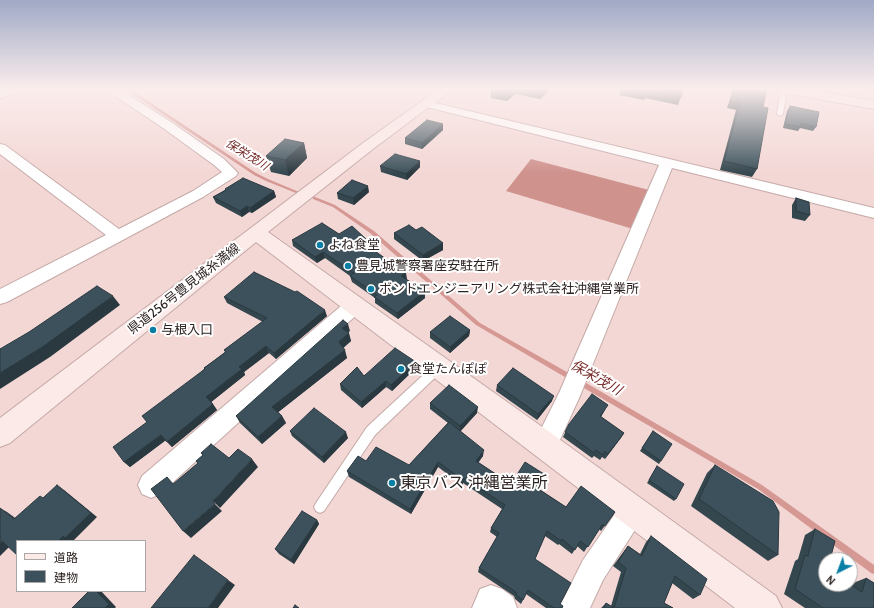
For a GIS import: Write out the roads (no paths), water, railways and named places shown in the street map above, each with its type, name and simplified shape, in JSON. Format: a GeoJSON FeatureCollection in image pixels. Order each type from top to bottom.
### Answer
{"type":"FeatureCollection","features":[{"type":"Feature","properties":{"kind":"main road","name":"県道256号豊見城糸満線"},"geometry":{"type":"LineString","coordinates":[[368,146],[395,117]]}},
{"type":"Feature","properties":{"kind":"main road","name":"県道256号豊見城糸満線"},"geometry":{"type":"LineString","coordinates":[[0,434],[368,146],[408,117]]}},
{"type":"Feature","properties":{"kind":"main road"},"geometry":{"type":"LineString","coordinates":[[256,233],[545,444],[764,608]]}},
{"type":"Feature","properties":{"kind":"street"},"geometry":{"type":"LineString","coordinates":[[0,297],[198,194],[231,172],[154,117]]}},
{"type":"Feature","properties":{"kind":"street"},"geometry":{"type":"LineString","coordinates":[[481,117],[874,214]]}},
{"type":"Feature","properties":{"kind":"street"},"geometry":{"type":"LineString","coordinates":[[0,148],[118,236]]}},
{"type":"Feature","properties":{"kind":"street"},"geometry":{"type":"LineString","coordinates":[[545,444],[569,396],[667,163]]}},
{"type":"Feature","properties":{"kind":"street"},"geometry":{"type":"LineString","coordinates":[[151,484],[355,305]]}},
{"type":"Feature","properties":{"kind":"street"},"geometry":{"type":"LineString","coordinates":[[574,608],[594,570],[633,510]]}},
{"type":"Feature","properties":{"kind":"street"},"geometry":{"type":"LineString","coordinates":[[487,608],[491,600],[502,608]]}},
{"type":"Feature","properties":{"kind":"lane"},"geometry":{"type":"LineString","coordinates":[[320,507],[371,431],[440,367]]}},
{"type":"Feature","properties":{"kind":"waterway","name":"保栄茂川"},"geometry":{"type":"LineString","coordinates":[[170,117],[255,174],[297,192]]}},
{"type":"Feature","properties":{"kind":"waterway","name":"保栄茂川"},"geometry":{"type":"LineString","coordinates":[[314,198],[334,206],[372,232],[478,324],[572,378]]}},
{"type":"Feature","properties":{"kind":"waterway","name":"保栄茂川"},"geometry":{"type":"LineString","coordinates":[[579,382],[760,487],[874,570]]}},
{"type":"Feature","properties":{"kind":"place","name":"よね食堂"},"geometry":{"type":"Point","coordinates":[320,245]}},
{"type":"Feature","properties":{"kind":"place","name":"豊見城警察署座安駐在所"},"geometry":{"type":"Point","coordinates":[348,266]}},
{"type":"Feature","properties":{"kind":"place","name":"ボンドエンジニアリング株式会社沖縄営業所"},"geometry":{"type":"Point","coordinates":[371,289]}},
{"type":"Feature","properties":{"kind":"place","name":"与根入口"},"geometry":{"type":"Point","coordinates":[153,330]}},
{"type":"Feature","properties":{"kind":"place","name":"食堂たんぽぽ"},"geometry":{"type":"Point","coordinates":[401,369]}},
{"type":"Feature","properties":{"kind":"place","name":"東京バス 沖縄営業所"},"geometry":{"type":"Point","coordinates":[392,483]}}]}
